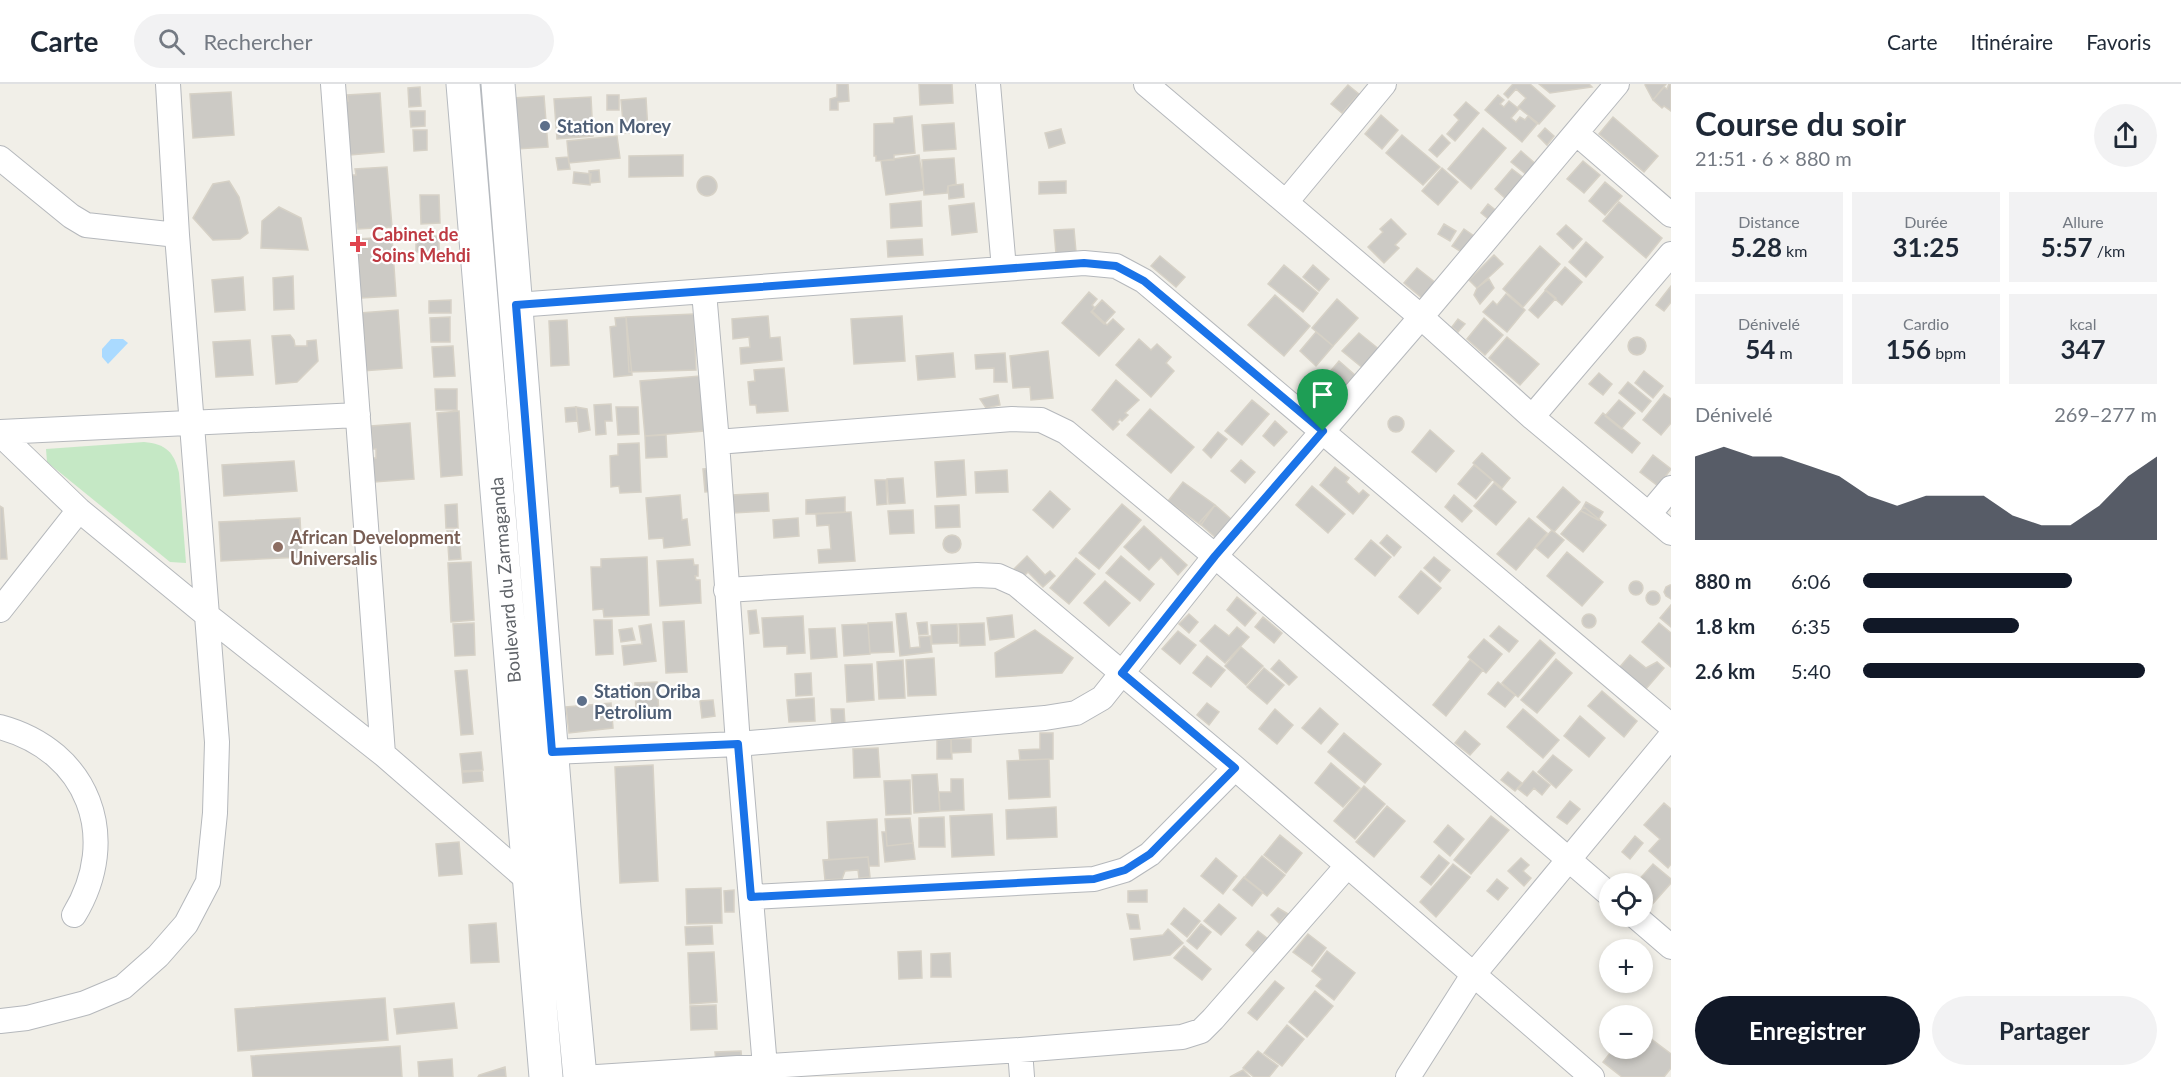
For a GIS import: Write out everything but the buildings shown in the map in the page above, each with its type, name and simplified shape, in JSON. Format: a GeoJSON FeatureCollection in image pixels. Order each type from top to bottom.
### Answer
{"type":"FeatureCollection","features":[{"type":"Feature","properties":{"kind":"main road","name":"Boulevard du Zarmaganda"},"geometry":{"type":"LineString","coordinates":[[463,84],[546,1077]]}},
{"type":"Feature","properties":{"kind":"main road","name":"Boulevard du Zarmaganda"},"geometry":{"type":"LineString","coordinates":[[498,84],[564,908],[580,1077]]}},
{"type":"Feature","properties":{"kind":"street"},"geometry":{"type":"LineString","coordinates":[[0,1021],[27,1018],[85,1003],[123,987],[158,956],[186,924],[208,882],[215,813],[217,742],[177,235],[168,84]]}},
{"type":"Feature","properties":{"kind":"street"},"geometry":{"type":"LineString","coordinates":[[333,84],[383,754]]}},
{"type":"Feature","properties":{"kind":"street"},"geometry":{"type":"LineString","coordinates":[[988,84],[1004,269]]}},
{"type":"Feature","properties":{"kind":"street"},"geometry":{"type":"LineString","coordinates":[[1146,84],[1421,317],[1532,417],[1671,533]]}},
{"type":"Feature","properties":{"kind":"street"},"geometry":{"type":"LineString","coordinates":[[1286,202],[1384,84]]}},
{"type":"Feature","properties":{"kind":"street"},"geometry":{"type":"LineString","coordinates":[[552,752],[738,744],[1045,718],[1076,713],[1102,698],[1215,556],[1421,317],[1617,84]]}},
{"type":"Feature","properties":{"kind":"street"},"geometry":{"type":"LineString","coordinates":[[1576,133],[1671,214]]}},
{"type":"Feature","properties":{"kind":"street"},"geometry":{"type":"LineString","coordinates":[[0,158],[71,216],[86,225],[177,235]]}},
{"type":"Feature","properties":{"kind":"street"},"geometry":{"type":"LineString","coordinates":[[1532,417],[1671,254]]}},
{"type":"Feature","properties":{"kind":"street"},"geometry":{"type":"LineString","coordinates":[[516,305],[1084,263],[1116,266],[1144,281],[1671,726]]}},
{"type":"Feature","properties":{"kind":"street"},"geometry":{"type":"LineString","coordinates":[[704,292],[765,1067]]}},
{"type":"Feature","properties":{"kind":"street"},"geometry":{"type":"LineString","coordinates":[[0,433],[358,415]]}},
{"type":"Feature","properties":{"kind":"street"},"geometry":{"type":"LineString","coordinates":[[717,442],[1012,419],[1041,420],[1066,432],[1215,556],[1599,886]]}},
{"type":"Feature","properties":{"kind":"street"},"geometry":{"type":"LineString","coordinates":[[0,433],[79,510],[208,616],[383,754],[531,884],[564,908]]}},
{"type":"Feature","properties":{"kind":"street"},"geometry":{"type":"LineString","coordinates":[[1649,514],[1671,488]]}},
{"type":"Feature","properties":{"kind":"street"},"geometry":{"type":"LineString","coordinates":[[0,610],[79,510]]}},
{"type":"Feature","properties":{"kind":"street"},"geometry":{"type":"LineString","coordinates":[[726,590],[977,575],[998,576],[1016,584],[1235,768],[1592,1077]]}},
{"type":"Feature","properties":{"kind":"street"},"geometry":{"type":"LineString","coordinates":[[0,727],[32,739],[61,760],[73,774],[90,806],[97,842],[95,862],[84,899],[74,915]]}},
{"type":"Feature","properties":{"kind":"street"},"geometry":{"type":"LineString","coordinates":[[1408,1077],[1473,975],[1671,736]]}},
{"type":"Feature","properties":{"kind":"street"},"geometry":{"type":"LineString","coordinates":[[751,897],[1094,879],[1125,870],[1150,854],[1235,768]]}},
{"type":"Feature","properties":{"kind":"street"},"geometry":{"type":"LineString","coordinates":[[597,1077],[1020,1050],[1182,1037],[1201,1031],[1347,866]]}},
{"type":"Feature","properties":{"kind":"street"},"geometry":{"type":"LineString","coordinates":[[1648,927],[1671,947]]}},
{"type":"Feature","properties":{"kind":"street"},"geometry":{"type":"LineString","coordinates":[[1020,1050],[1022,1077]]}},
{"type":"Feature","properties":{"kind":"green space"},"geometry":{"type":"Polygon","coordinates":[[[144,442],[163,447],[172,454],[175,460],[179,473],[186,563],[170,562],[47,462],[46,449],[144,442]]]}},
{"type":"Feature","properties":{"kind":"water"},"geometry":{"type":"Polygon","coordinates":[[[111,339],[123,339],[128,343],[108,364],[102,357],[102,349],[111,339]]]}},
{"type":"Feature","properties":{"kind":"place","name":"Station Morey"},"geometry":{"type":"Point","coordinates":[545,126]}},
{"type":"Feature","properties":{"kind":"place","name":"Cabinet de Soins Mehdi"},"geometry":{"type":"Point","coordinates":[358,244]}},
{"type":"Feature","properties":{"kind":"place","name":"African Development Universalis"},"geometry":{"type":"Point","coordinates":[278,547]}},
{"type":"Feature","properties":{"kind":"place","name":"Station Oriba Petrolium"},"geometry":{"type":"Point","coordinates":[582,701]}},
{"type":"Feature","properties":{"kind":"route"},"geometry":{"type":"LineString","coordinates":[[1084,263],[1116,266],[1144,281],[1323,431],[1215,556],[1122,673],[1235,768],[1150,854],[1125,870],[1094,879],[751,897],[738,744],[552,752],[516,305],[1084,263]]}}]}
